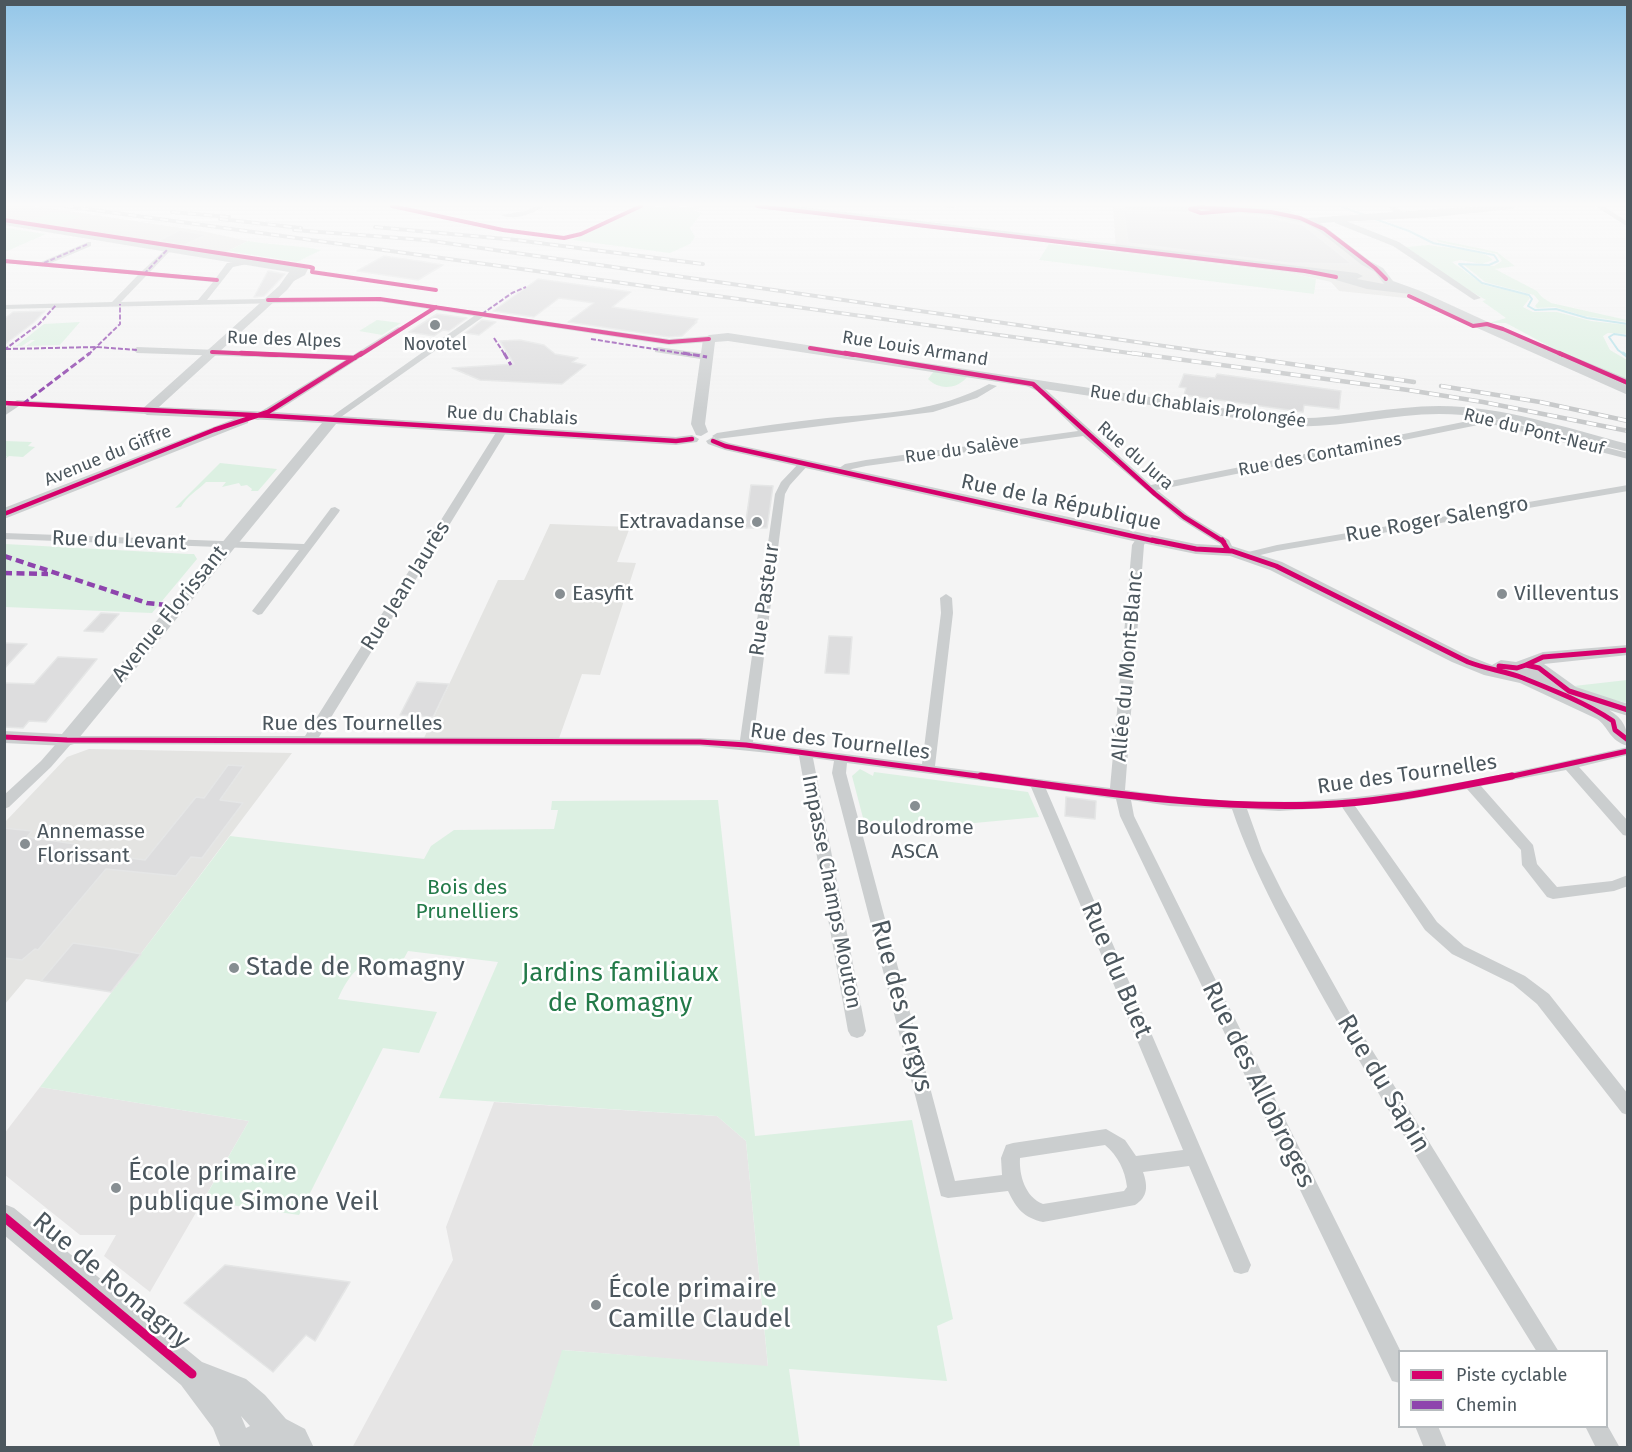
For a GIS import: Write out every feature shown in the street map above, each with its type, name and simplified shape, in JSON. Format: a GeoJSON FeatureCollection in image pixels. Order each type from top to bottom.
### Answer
{"type":"FeatureCollection","features":[{"type":"Feature","properties":{"kind":"street"},"geometry":{"type":"LineString","coordinates":[[115,304],[144,274],[217,280]]}},
{"type":"Feature","properties":{"kind":"street"},"geometry":{"type":"LineString","coordinates":[[201,302],[221,274]]}},
{"type":"Feature","properties":{"kind":"street"},"geometry":{"type":"LineString","coordinates":[[147,411],[283,288],[295,274]]}},
{"type":"Feature","properties":{"kind":"street"},"geometry":{"type":"LineString","coordinates":[[1323,274],[1356,279],[1367,286],[1385,283]]}},
{"type":"Feature","properties":{"kind":"street"},"geometry":{"type":"LineString","coordinates":[[1381,274],[1385,283]]}},
{"type":"Feature","properties":{"kind":"street"},"geometry":{"type":"LineString","coordinates":[[1441,274],[1477,298]]}},
{"type":"Feature","properties":{"kind":"street"},"geometry":{"type":"LineString","coordinates":[[1356,279],[1371,275],[1385,283],[1420,295],[1486,328],[1628,391]]}},
{"type":"Feature","properties":{"kind":"street"},"geometry":{"type":"LineString","coordinates":[[4,307],[373,298],[673,343],[709,339],[698,424],[706,437],[784,425],[923,411],[962,401],[992,386]]}},
{"type":"Feature","properties":{"kind":"street"},"geometry":{"type":"LineString","coordinates":[[331,421],[482,314]]}},
{"type":"Feature","properties":{"kind":"street"},"geometry":{"type":"LineString","coordinates":[[471,321],[707,356]]}},
{"type":"Feature","properties":{"kind":"street"},"geometry":{"type":"LineString","coordinates":[[258,417],[401,329]]}},
{"type":"Feature","properties":{"kind":"street","name":"Rue Louis Armand"},"geometry":{"type":"LineString","coordinates":[[709,339],[728,337],[810,348],[1020,381]]}},
{"type":"Feature","properties":{"kind":"street"},"geometry":{"type":"LineString","coordinates":[[1543,347],[1628,383]]}},
{"type":"Feature","properties":{"kind":"street","name":"Rue des Alpes"},"geometry":{"type":"LineString","coordinates":[[137,350],[355,358]]}},
{"type":"Feature","properties":{"kind":"street","name":"Rue du Chablais Prolongée"},"geometry":{"type":"LineString","coordinates":[[1020,381],[1299,423],[1439,410],[1490,415],[1628,448]]}},
{"type":"Feature","properties":{"kind":"street","name":"Rue du Jura"},"geometry":{"type":"LineString","coordinates":[[1020,381],[1036,386],[1149,489],[1184,517],[1225,542],[1228,550]]}},
{"type":"Feature","properties":{"kind":"street"},"geometry":{"type":"LineString","coordinates":[[1047,396],[1058,390],[1076,390]]}},
{"type":"Feature","properties":{"kind":"street","name":"Rue du Chablais"},"geometry":{"type":"LineString","coordinates":[[4,412],[17,403],[258,417],[270,422],[304,424],[331,421],[675,441],[706,437]]}},
{"type":"Feature","properties":{"kind":"street","name":"Rue du Pont-Neuf"},"geometry":{"type":"LineString","coordinates":[[1439,410],[1490,420],[1628,456]]}},
{"type":"Feature","properties":{"kind":"street","name":"Avenue du Giffre"},"geometry":{"type":"LineString","coordinates":[[4,514],[214,430],[258,417]]}},
{"type":"Feature","properties":{"kind":"street","name":"Rue des Contamines"},"geometry":{"type":"LineString","coordinates":[[1149,489],[1490,420]]}},
{"type":"Feature","properties":{"kind":"street","name":"Avenue Florissant"},"geometry":{"type":"LineString","coordinates":[[4,804],[46,764],[67,740],[226,545],[331,421]]}},
{"type":"Feature","properties":{"kind":"street","name":"Rue Jean Jaurès"},"geometry":{"type":"LineString","coordinates":[[310,740],[502,431]]}},
{"type":"Feature","properties":{"kind":"street","name":"Rue du Salève"},"geometry":{"type":"LineString","coordinates":[[840,471],[854,465],[1085,433]]}},
{"type":"Feature","properties":{"kind":"street","name":"Rue de la République"},"geometry":{"type":"LineString","coordinates":[[706,437],[804,464],[1142,538],[1196,549],[1228,550],[1248,555],[1276,566],[1478,666],[1522,670],[1537,686],[1593,708],[1623,728]]}},
{"type":"Feature","properties":{"kind":"street","name":"Rue Pasteur"},"geometry":{"type":"LineString","coordinates":[[746,746],[780,494],[785,484],[804,464]]}},
{"type":"Feature","properties":{"kind":"street","name":"Rue Roger Salengro"},"geometry":{"type":"LineString","coordinates":[[1248,555],[1276,548],[1628,488]]}},
{"type":"Feature","properties":{"kind":"street"},"geometry":{"type":"LineString","coordinates":[[258,611],[335,510]]}},
{"type":"Feature","properties":{"kind":"street","name":"Rue du Levant"},"geometry":{"type":"LineString","coordinates":[[4,536],[306,547]]}},
{"type":"Feature","properties":{"kind":"street","name":"Allée du Mont-Blanc"},"geometry":{"type":"LineString","coordinates":[[1119,795],[1138,545],[1142,538]]}},
{"type":"Feature","properties":{"kind":"street"},"geometry":{"type":"LineString","coordinates":[[927,769],[947,613],[946,598]]}},
{"type":"Feature","properties":{"kind":"street"},"geometry":{"type":"LineString","coordinates":[[1522,670],[1543,657],[1628,650]]}},
{"type":"Feature","properties":{"kind":"street","name":"Rue des Tournelles"},"geometry":{"type":"LineString","coordinates":[[4,737],[67,740],[635,741],[746,746],[1119,795],[1238,805],[1346,803],[1471,784],[1570,765],[1608,755],[1623,728]]}},
{"type":"Feature","properties":{"kind":"street","name":"Impasse Champs Mouton"},"geometry":{"type":"LineString","coordinates":[[805,753],[857,1031]]}},
{"type":"Feature","properties":{"kind":"street","name":"Rue des Vergys"},"geometry":{"type":"LineString","coordinates":[[841,758],[840,773],[948,1190],[1015,1182]]}},
{"type":"Feature","properties":{"kind":"street"},"geometry":{"type":"LineString","coordinates":[[1570,765],[1628,831]]}},
{"type":"Feature","properties":{"kind":"street","name":"Rue du Buet"},"geometry":{"type":"LineString","coordinates":[[1037,784],[1241,1265]]}},
{"type":"Feature","properties":{"kind":"street"},"geometry":{"type":"LineString","coordinates":[[1471,784],[1528,849],[1529,863],[1553,893],[1614,886],[1628,880]]}},
{"type":"Feature","properties":{"kind":"street","name":"Rue des Allobroges"},"geometry":{"type":"LineString","coordinates":[[1119,795],[1127,816],[1398,1369]]}},
{"type":"Feature","properties":{"kind":"street"},"geometry":{"type":"LineString","coordinates":[[1346,803],[1431,926],[1458,950],[1519,980],[1543,999],[1628,1108]]}},
{"type":"Feature","properties":{"kind":"street","name":"Rue du Sapin"},"geometry":{"type":"LineString","coordinates":[[1238,805],[1252,844],[1280,901],[1355,1038],[1548,1350]]}},
{"type":"Feature","properties":{"kind":"street"},"geometry":{"type":"LineString","coordinates":[[1106,1137],[1121,1146],[1130,1165],[1138,1186],[1138,1191],[1133,1197],[1043,1213],[1033,1212],[1027,1208],[1015,1182],[1009,1157],[1013,1151],[1021,1148],[1106,1137]]}},
{"type":"Feature","properties":{"kind":"street"},"geometry":{"type":"LineString","coordinates":[[1130,1165],[1196,1157]]}},
{"type":"Feature","properties":{"kind":"street","name":"Rue de Romagny"},"geometry":{"type":"LineString","coordinates":[[4,1217],[192,1374],[226,1418],[237,1448]]}},
{"type":"Feature","properties":{"kind":"street","name":"Rue de Romagny"},"geometry":{"type":"LineString","coordinates":[[192,1374],[235,1390],[287,1440]]}},
{"type":"Feature","properties":{"kind":"street"},"geometry":{"type":"LineString","coordinates":[[1427,1428],[1436,1448]]}},
{"type":"Feature","properties":{"kind":"street"},"geometry":{"type":"LineString","coordinates":[[1597,1428],[1609,1448]]}},
{"type":"Feature","properties":{"kind":"street"},"geometry":{"type":"LineString","coordinates":[[245,1448],[263,1435],[287,1440]]}},
{"type":"Feature","properties":{"kind":"shaded area"},"geometry":{"type":"Polygon","coordinates":[[[1293,274],[1381,274],[1415,299],[1339,291],[1331,282],[1293,274]]]}},
{"type":"Feature","properties":{"kind":"shaded area"},"geometry":{"type":"Polygon","coordinates":[[[550,524],[630,527],[617,562],[636,563],[600,675],[582,674],[558,741],[423,740],[498,580],[524,580],[550,524]]]}},
{"type":"Feature","properties":{"kind":"shaded area"},"geometry":{"type":"Polygon","coordinates":[[[89,749],[292,753],[112,992],[26,979],[5,1004],[5,822],[67,757],[89,749]]]}},
{"type":"Feature","properties":{"kind":"shaded area","name":"École primaire publique Simone Veil"},"geometry":{"type":"Polygon","coordinates":[[[40,1087],[249,1121],[150,1292],[104,1256],[116,1235],[80,1235],[5,1175],[4,1134],[40,1087]]]}},
{"type":"Feature","properties":{"kind":"shaded area","name":"École primaire Camille Claudel"},"geometry":{"type":"Polygon","coordinates":[[[494,1102],[717,1116],[746,1141],[768,1367],[563,1350],[532,1447],[352,1448],[453,1260],[446,1227],[494,1102]]]}},
{"type":"Feature","properties":{"kind":"green space"},"geometry":{"type":"Polygon","coordinates":[[[1150,274],[1293,274],[1316,279],[1314,294],[1150,274]]]}},
{"type":"Feature","properties":{"kind":"green space"},"geometry":{"type":"Polygon","coordinates":[[[1442,274],[1468,274],[1484,285],[1527,295],[1530,298],[1523,307],[1533,312],[1557,312],[1591,321],[1627,325],[1627,334],[1608,333],[1603,336],[1610,350],[1627,360],[1627,380],[1556,350],[1506,323],[1489,323],[1506,318],[1482,301],[1486,300],[1442,274]]]}},
{"type":"Feature","properties":{"kind":"green space"},"geometry":{"type":"Polygon","coordinates":[[[1475,274],[1504,274],[1537,291],[1551,303],[1627,320],[1627,322],[1584,316],[1555,307],[1537,308],[1535,306],[1539,301],[1534,295],[1485,282],[1475,274]]]}},
{"type":"Feature","properties":{"kind":"green space"},"geometry":{"type":"Polygon","coordinates":[[[377,320],[401,323],[382,335],[359,331],[377,320]]]}},
{"type":"Feature","properties":{"kind":"green space"},"geometry":{"type":"Polygon","coordinates":[[[80,322],[60,345],[26,346],[35,340],[31,340],[22,346],[16,346],[44,324],[80,322]]]}},
{"type":"Feature","properties":{"kind":"green space"},"geometry":{"type":"Polygon","coordinates":[[[934,371],[968,376],[959,384],[943,387],[928,379],[934,371]]]}},
{"type":"Feature","properties":{"kind":"green space"},"geometry":{"type":"Polygon","coordinates":[[[5,441],[32,442],[28,446],[35,447],[23,457],[9,456],[5,459],[7,456],[5,456],[5,441]]]}},
{"type":"Feature","properties":{"kind":"green space"},"geometry":{"type":"Polygon","coordinates":[[[220,463],[277,469],[258,491],[251,491],[252,489],[247,485],[241,486],[239,483],[222,487],[226,482],[206,482],[181,507],[175,508],[220,463]]]}},
{"type":"Feature","properties":{"kind":"green space"},"geometry":{"type":"Polygon","coordinates":[[[5,544],[194,554],[197,559],[152,613],[5,607],[5,544]]]}},
{"type":"Feature","properties":{"kind":"green space"},"geometry":{"type":"Polygon","coordinates":[[[1627,680],[1627,703],[1587,693],[1574,686],[1627,680]]]}},
{"type":"Feature","properties":{"kind":"green space","name":"Boulodrome ASCA"},"geometry":{"type":"Polygon","coordinates":[[[860,769],[873,776],[874,772],[1028,792],[1039,817],[867,833],[852,776],[860,769]]]}},
{"type":"Feature","properties":{"kind":"green space"},"geometry":{"type":"Polygon","coordinates":[[[718,800],[755,1136],[912,1120],[953,1319],[937,1326],[947,1381],[789,1369],[800,1447],[532,1447],[562,1350],[768,1366],[746,1141],[717,1116],[439,1098],[498,962],[408,951],[402,962],[370,963],[362,966],[349,979],[338,999],[437,1012],[419,1053],[383,1048],[299,1215],[203,1201],[249,1121],[40,1087],[230,836],[424,859],[431,846],[454,830],[554,829],[558,810],[551,810],[552,801],[718,800]]]}},
{"type":"Feature","properties":{"kind":"building"},"geometry":{"type":"Polygon","coordinates":[[[267,274],[285,274],[264,296],[254,297],[267,274]]]}},
{"type":"Feature","properties":{"kind":"building"},"geometry":{"type":"Polygon","coordinates":[[[376,274],[428,274],[418,280],[376,274]]]}},
{"type":"Feature","properties":{"kind":"building"},"geometry":{"type":"Polygon","coordinates":[[[538,279],[631,292],[612,307],[698,319],[682,336],[669,337],[568,322],[594,303],[559,298],[534,317],[493,311],[538,279]]]}},
{"type":"Feature","properties":{"kind":"building"},"geometry":{"type":"Polygon","coordinates":[[[45,311],[4,345],[4,319],[13,312],[45,311]]]}},
{"type":"Feature","properties":{"kind":"building","name":"Novotel"},"geometry":{"type":"Polygon","coordinates":[[[437,314],[467,318],[449,331],[443,330],[434,336],[409,332],[437,314]]]}},
{"type":"Feature","properties":{"kind":"building"},"geometry":{"type":"Polygon","coordinates":[[[482,320],[496,322],[479,335],[465,333],[482,320]]]}},
{"type":"Feature","properties":{"kind":"building"},"geometry":{"type":"Polygon","coordinates":[[[520,340],[544,345],[555,354],[578,358],[572,362],[586,365],[562,384],[480,380],[452,368],[514,364],[500,341],[520,340]]]}},
{"type":"Feature","properties":{"kind":"building"},"geometry":{"type":"Polygon","coordinates":[[[1184,374],[1215,378],[1217,374],[1341,391],[1339,409],[1304,405],[1303,412],[1184,395],[1186,388],[1179,387],[1184,374]]]}},
{"type":"Feature","properties":{"kind":"building"},"geometry":{"type":"Polygon","coordinates":[[[751,485],[773,486],[767,528],[745,528],[751,485]]]}},
{"type":"Feature","properties":{"kind":"building"},"geometry":{"type":"Polygon","coordinates":[[[101,613],[119,614],[103,632],[84,631],[101,613]]]}},
{"type":"Feature","properties":{"kind":"building"},"geometry":{"type":"Polygon","coordinates":[[[829,636],[852,637],[849,674],[825,673],[829,636]]]}},
{"type":"Feature","properties":{"kind":"building"},"geometry":{"type":"Polygon","coordinates":[[[4,643],[27,644],[4,669],[4,643]]]}},
{"type":"Feature","properties":{"kind":"building"},"geometry":{"type":"Polygon","coordinates":[[[58,657],[97,659],[46,722],[29,721],[23,728],[4,727],[4,683],[34,684],[58,657]]]}},
{"type":"Feature","properties":{"kind":"building"},"geometry":{"type":"Polygon","coordinates":[[[417,682],[449,684],[433,717],[400,715],[417,682]]]}},
{"type":"Feature","properties":{"kind":"building"},"geometry":{"type":"Polygon","coordinates":[[[228,765],[244,766],[220,800],[243,803],[202,858],[191,857],[176,876],[106,869],[38,950],[35,949],[22,960],[4,958],[4,828],[32,831],[27,837],[75,844],[70,850],[145,860],[196,797],[204,798],[228,765]]]}},
{"type":"Feature","properties":{"kind":"building"},"geometry":{"type":"Polygon","coordinates":[[[1066,797],[1096,801],[1095,819],[1065,816],[1066,797]]]}},
{"type":"Feature","properties":{"kind":"building"},"geometry":{"type":"Polygon","coordinates":[[[73,943],[141,954],[111,992],[41,981],[73,943]]]}},
{"type":"Feature","properties":{"kind":"building"},"geometry":{"type":"Polygon","coordinates":[[[225,1265],[350,1282],[315,1341],[306,1335],[273,1372],[184,1303],[225,1265]]]}},
{"type":"Feature","properties":{"kind":"waterway"},"geometry":{"type":"LineString","coordinates":[[1471,274],[1482,283],[1529,295],[1532,299],[1528,306],[1535,310],[1556,309],[1587,318],[1628,324]]}},
{"type":"Feature","properties":{"kind":"waterway"},"geometry":{"type":"LineString","coordinates":[[1625,355],[1618,350],[1609,337],[1614,334],[1628,336]]}},
{"type":"Feature","properties":{"kind":"waterway"},"geometry":{"type":"LineString","coordinates":[[1623,353],[1628,357]]}},
{"type":"Feature","properties":{"kind":"railway"},"geometry":{"type":"LineString","coordinates":[[556,274],[1144,355]]}},
{"type":"Feature","properties":{"kind":"railway"},"geometry":{"type":"LineString","coordinates":[[660,274],[1227,355]]}},
{"type":"Feature","properties":{"kind":"railway"},"geometry":{"type":"LineString","coordinates":[[1132,353],[1408,390],[1483,402],[1628,431]]}},
{"type":"Feature","properties":{"kind":"railway"},"geometry":{"type":"LineString","coordinates":[[1216,353],[1414,382]]}},
{"type":"Feature","properties":{"kind":"railway"},"geometry":{"type":"LineString","coordinates":[[1441,386],[1540,402],[1628,421]]}},
{"type":"Feature","properties":{"kind":"marked path"},"geometry":{"type":"LineString","coordinates":[[482,314],[512,293],[526,287]]}},
{"type":"Feature","properties":{"kind":"marked path"},"geometry":{"type":"LineString","coordinates":[[23,404],[99,346],[120,324],[120,304]]}},
{"type":"Feature","properties":{"kind":"marked path"},"geometry":{"type":"LineString","coordinates":[[4,350],[39,324],[56,305]]}},
{"type":"Feature","properties":{"kind":"marked path"},"geometry":{"type":"LineString","coordinates":[[494,338],[511,365]]}},
{"type":"Feature","properties":{"kind":"marked path"},"geometry":{"type":"LineString","coordinates":[[591,339],[707,357]]}},
{"type":"Feature","properties":{"kind":"marked path"},"geometry":{"type":"LineString","coordinates":[[6,349],[97,347],[137,350]]}},
{"type":"Feature","properties":{"kind":"marked path"},"geometry":{"type":"LineString","coordinates":[[4,556],[147,603],[176,606]]}},
{"type":"Feature","properties":{"kind":"marked path"},"geometry":{"type":"LineString","coordinates":[[4,573],[48,574]]}},
{"type":"Feature","properties":{"kind":"cycle path"},"geometry":{"type":"LineString","coordinates":[[147,274],[217,280]]}},
{"type":"Feature","properties":{"kind":"cycle path"},"geometry":{"type":"LineString","coordinates":[[324,274],[436,290]]}},
{"type":"Feature","properties":{"kind":"cycle path"},"geometry":{"type":"LineString","coordinates":[[1319,274],[1336,277]]}},
{"type":"Feature","properties":{"kind":"cycle path"},"geometry":{"type":"LineString","coordinates":[[1382,274],[1386,279]]}},
{"type":"Feature","properties":{"kind":"cycle path"},"geometry":{"type":"LineString","coordinates":[[1409,296],[1473,326],[1487,324],[1503,329],[1628,383]]}},
{"type":"Feature","properties":{"kind":"cycle path"},"geometry":{"type":"LineString","coordinates":[[268,300],[380,299],[669,342],[709,339]]}},
{"type":"Feature","properties":{"kind":"cycle path"},"geometry":{"type":"LineString","coordinates":[[4,514],[214,430],[268,412],[436,307]]}},
{"type":"Feature","properties":{"kind":"cycle path"},"geometry":{"type":"LineString","coordinates":[[810,348],[1033,384],[1155,494],[1184,517],[1225,542],[1228,550]]}},
{"type":"Feature","properties":{"kind":"cycle path"},"geometry":{"type":"LineString","coordinates":[[212,352],[355,358]]}},
{"type":"Feature","properties":{"kind":"cycle path"},"geometry":{"type":"LineString","coordinates":[[4,403],[273,416],[676,441],[692,439]]}},
{"type":"Feature","properties":{"kind":"cycle path"},"geometry":{"type":"LineString","coordinates":[[713,441],[725,446],[1142,538],[1196,549],[1232,551],[1276,566],[1468,662],[1491,671],[1522,678],[1593,708],[1613,721],[1615,730],[1628,740]]}},
{"type":"Feature","properties":{"kind":"cycle path"},"geometry":{"type":"LineString","coordinates":[[1526,665],[1543,657],[1628,650]]}},
{"type":"Feature","properties":{"kind":"cycle path"},"geometry":{"type":"LineString","coordinates":[[1499,666],[1517,668],[1526,665],[1539,668],[1569,691],[1628,710]]}},
{"type":"Feature","properties":{"kind":"cycle path"},"geometry":{"type":"LineString","coordinates":[[4,737],[67,740],[700,742],[746,745],[1170,801],[1279,806],[1321,805],[1401,796],[1546,770],[1628,751]]}},
{"type":"Feature","properties":{"kind":"cycle path"},"geometry":{"type":"LineString","coordinates":[[4,1217],[192,1374]]}},
{"type":"Feature","properties":{"kind":"place","name":"Novotel"},"geometry":{"type":"Point","coordinates":[435,325]}},
{"type":"Feature","properties":{"kind":"place","name":"Extravadanse"},"geometry":{"type":"Point","coordinates":[757,522]}},
{"type":"Feature","properties":{"kind":"place","name":"Easyfit"},"geometry":{"type":"Point","coordinates":[560,594]}},
{"type":"Feature","properties":{"kind":"place","name":"Villeventus"},"geometry":{"type":"Point","coordinates":[1502,594]}},
{"type":"Feature","properties":{"kind":"place","name":"Boulodrome ASCA"},"geometry":{"type":"Point","coordinates":[915,806]}},
{"type":"Feature","properties":{"kind":"place","name":"Annemasse Florissant"},"geometry":{"type":"Point","coordinates":[25,844]}},
{"type":"Feature","properties":{"kind":"place","name":"Stade de Romagny"},"geometry":{"type":"Point","coordinates":[234,968]}},
{"type":"Feature","properties":{"kind":"place","name":"École primaire publique Simone Veil"},"geometry":{"type":"Point","coordinates":[116,1188]}},
{"type":"Feature","properties":{"kind":"place","name":"École primaire Camille Claudel"},"geometry":{"type":"Point","coordinates":[596,1305]}},
{"type":"Feature","properties":{"kind":"park label","name":"Bois des Prunelliers"},"geometry":{"type":"Point","coordinates":[467,900]}},
{"type":"Feature","properties":{"kind":"park label","name":"Jardins familiaux de Romagny"},"geometry":{"type":"Point","coordinates":[620,989]}}]}
